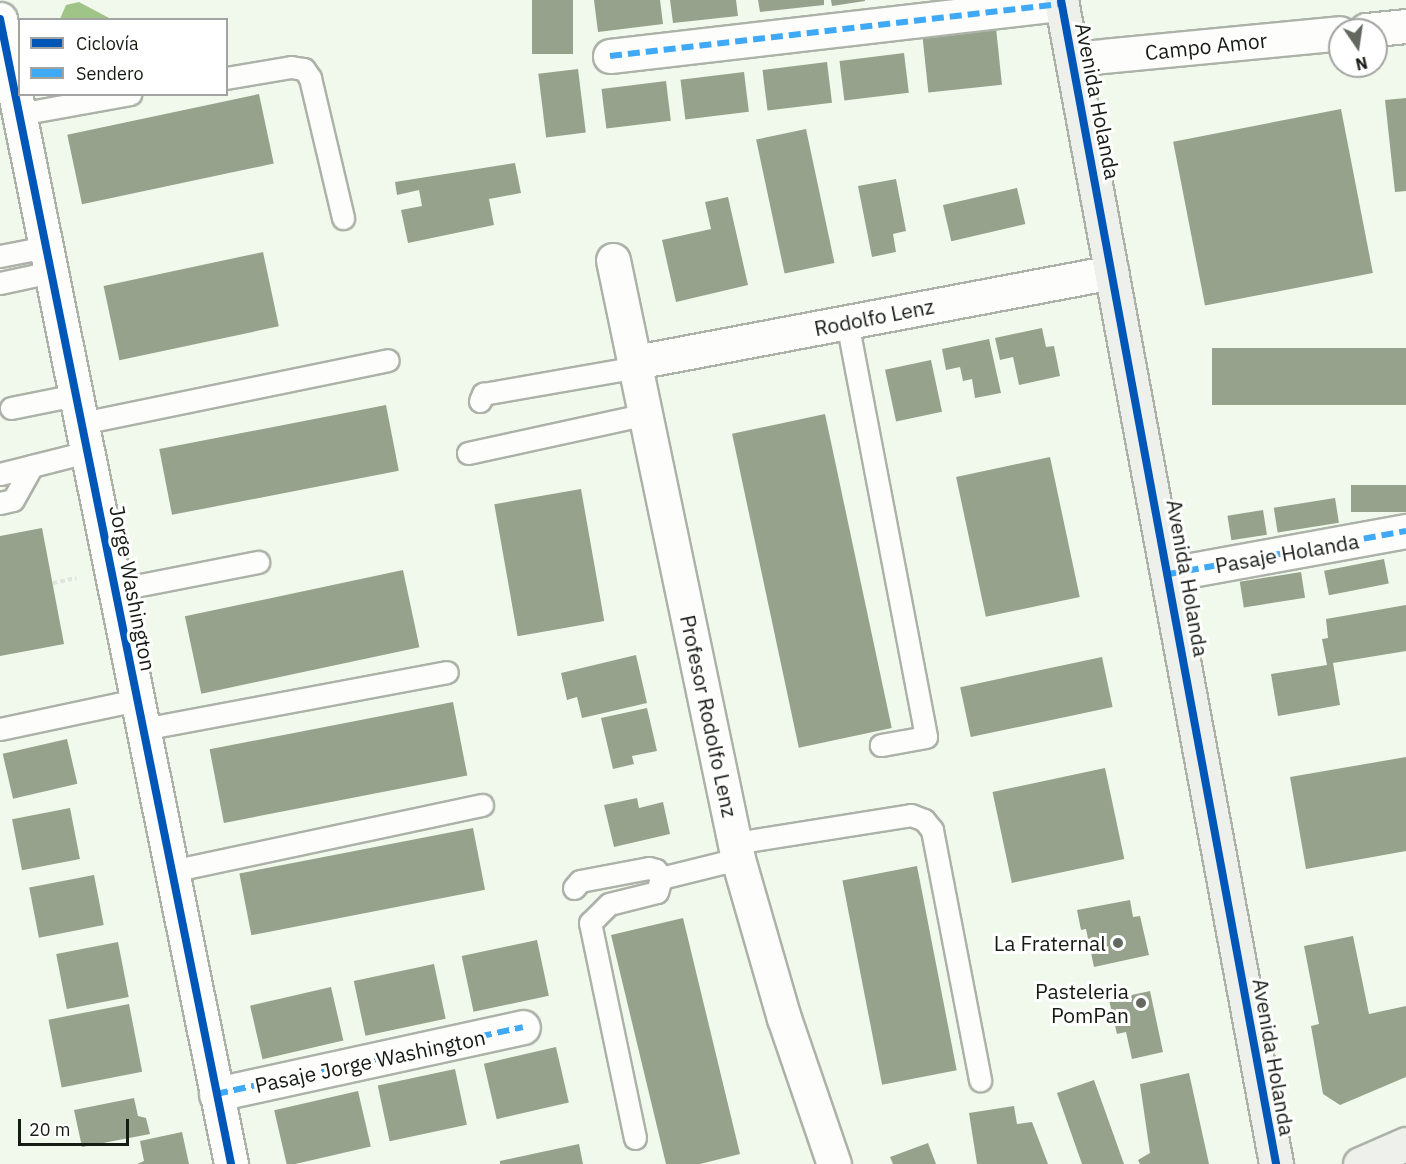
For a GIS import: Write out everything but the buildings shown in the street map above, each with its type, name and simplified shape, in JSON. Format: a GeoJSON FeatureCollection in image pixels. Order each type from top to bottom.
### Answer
{"type":"FeatureCollection","features":[{"type":"Feature","properties":{"kind":"street"},"geometry":{"type":"LineString","coordinates":[[610,56],[1061,2]]}},
{"type":"Feature","properties":{"kind":"street","name":"Avenida Holanda"},"geometry":{"type":"LineString","coordinates":[[1061,2],[1169,574],[1276,1164]]}},
{"type":"Feature","properties":{"kind":"street","name":"Jorge Washington"},"geometry":{"type":"LineString","coordinates":[[0,19],[231,1164]]}},
{"type":"Feature","properties":{"kind":"street"},"geometry":{"type":"LineString","coordinates":[[1388,28],[1406,26]]}},
{"type":"Feature","properties":{"kind":"street","name":"Campo Amor"},"geometry":{"type":"LineString","coordinates":[[1072,59],[1328,34]]}},
{"type":"Feature","properties":{"kind":"street","name":"Profesor Rodolfo Lenz"},"geometry":{"type":"LineString","coordinates":[[613,260],[737,851],[784,1018],[834,1164]]}},
{"type":"Feature","properties":{"kind":"street","name":"Rodolfo Lenz"},"geometry":{"type":"LineString","coordinates":[[636,364],[1112,272]]}},
{"type":"Feature","properties":{"kind":"street","name":"Pasaje Holanda"},"geometry":{"type":"LineString","coordinates":[[1169,574],[1406,531]]}},
{"type":"Feature","properties":{"kind":"street","name":"Pasaje Jorge Washington"},"geometry":{"type":"LineString","coordinates":[[216,1094],[523,1027]]}},
{"type":"Feature","properties":{"kind":"street"},"geometry":{"type":"LineString","coordinates":[[1360,1164],[1406,1144]]}},
{"type":"Feature","properties":{"kind":"lane"},"geometry":{"type":"LineString","coordinates":[[228,78],[291,67],[304,69],[310,78],[343,218]]}},
{"type":"Feature","properties":{"kind":"lane"},"geometry":{"type":"LineString","coordinates":[[19,114],[119,96]]}},
{"type":"Feature","properties":{"kind":"lane"},"geometry":{"type":"LineString","coordinates":[[0,256],[48,260]]}},
{"type":"Feature","properties":{"kind":"lane"},"geometry":{"type":"LineString","coordinates":[[0,283],[48,260]]}},
{"type":"Feature","properties":{"kind":"lane"},"geometry":{"type":"LineString","coordinates":[[847,322],[926,737],[881,746]]}},
{"type":"Feature","properties":{"kind":"lane"},"geometry":{"type":"LineString","coordinates":[[11,408],[81,424],[388,360]]}},
{"type":"Feature","properties":{"kind":"lane"},"geometry":{"type":"LineString","coordinates":[[480,401],[483,394],[636,364]]}},
{"type":"Feature","properties":{"kind":"lane"},"geometry":{"type":"LineString","coordinates":[[468,453],[647,414]]}},
{"type":"Feature","properties":{"kind":"lane"},"geometry":{"type":"LineString","coordinates":[[0,503],[13,500],[32,466],[81,424]]}},
{"type":"Feature","properties":{"kind":"lane"},"geometry":{"type":"LineString","coordinates":[[0,474],[32,466]]}},
{"type":"Feature","properties":{"kind":"lane"},"geometry":{"type":"LineString","coordinates":[[115,590],[258,562]]}},
{"type":"Feature","properties":{"kind":"lane"},"geometry":{"type":"LineString","coordinates":[[0,729],[140,715],[447,672]]}},
{"type":"Feature","properties":{"kind":"lane"},"geometry":{"type":"LineString","coordinates":[[171,871],[482,805]]}},
{"type":"Feature","properties":{"kind":"lane"},"geometry":{"type":"LineString","coordinates":[[660,878],[737,851],[911,815],[924,820],[932,830],[980,1080]]}},
{"type":"Feature","properties":{"kind":"lane"},"geometry":{"type":"LineString","coordinates":[[574,888],[580,881],[649,868],[656,870],[660,878],[657,892],[609,904],[590,923],[635,1138]]}},
{"type":"Feature","properties":{"kind":"path"},"geometry":{"type":"LineString","coordinates":[[53,583],[77,578]]}},
{"type":"Feature","properties":{"kind":"shaded area"},"geometry":{"type":"Polygon","coordinates":[[[79,2],[109,18],[60,18],[66,5],[79,2]]]}},
{"type":"Feature","properties":{"kind":"marked path"},"geometry":{"type":"LineString","coordinates":[[610,56],[1062,4]]}},
{"type":"Feature","properties":{"kind":"marked path"},"geometry":{"type":"LineString","coordinates":[[1169,574],[1406,531]]}},
{"type":"Feature","properties":{"kind":"marked path"},"geometry":{"type":"LineString","coordinates":[[216,1094],[523,1027]]}},
{"type":"Feature","properties":{"kind":"cycle path"},"geometry":{"type":"LineString","coordinates":[[1061,0],[1276,1164]]}},
{"type":"Feature","properties":{"kind":"cycle path"},"geometry":{"type":"LineString","coordinates":[[0,19],[231,1164]]}},
{"type":"Feature","properties":{"kind":"place","name":"La Fraternal"},"geometry":{"type":"Point","coordinates":[1118,943]}},
{"type":"Feature","properties":{"kind":"place","name":"Pasteleria PomPan"},"geometry":{"type":"Point","coordinates":[1141,1003]}}]}
